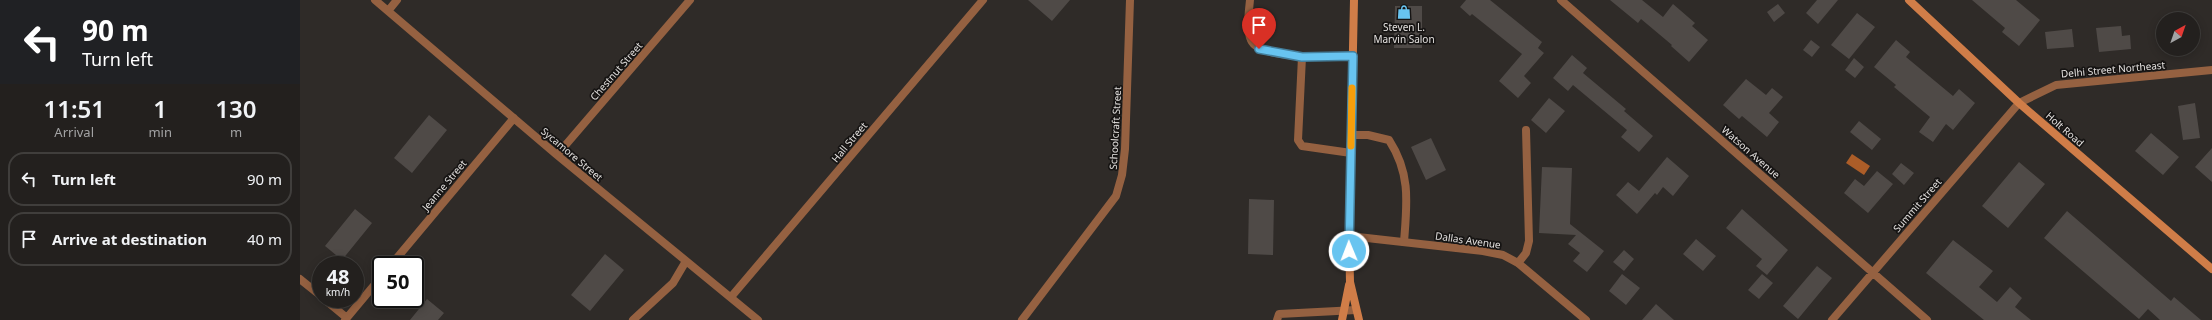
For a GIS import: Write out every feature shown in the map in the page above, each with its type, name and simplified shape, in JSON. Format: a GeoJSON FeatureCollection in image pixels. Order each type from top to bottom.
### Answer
{"type":"FeatureCollection","features":[{"type":"Feature","properties":{"kind":"main road"},"geometry":{"type":"LineString","coordinates":[[1354,0],[1349,236],[1350,282],[1358,320]]}},
{"type":"Feature","properties":{"kind":"main road","name":"Holt Road"},"geometry":{"type":"LineString","coordinates":[[1909,0],[2019,103],[2212,270]]}},
{"type":"Feature","properties":{"kind":"main road"},"geometry":{"type":"LineString","coordinates":[[1342,320],[1350,282]]}},
{"type":"Feature","properties":{"kind":"street","name":"Sycamore Street"},"geometry":{"type":"LineString","coordinates":[[376,0],[557,155],[758,320]]}},
{"type":"Feature","properties":{"kind":"street"},"geometry":{"type":"LineString","coordinates":[[388,11],[397,0]]}},
{"type":"Feature","properties":{"kind":"street","name":"Chestnut Street"},"geometry":{"type":"LineString","coordinates":[[557,155],[690,0]]}},
{"type":"Feature","properties":{"kind":"street","name":"Hall Street"},"geometry":{"type":"LineString","coordinates":[[731,297],[983,0]]}},
{"type":"Feature","properties":{"kind":"street","name":"Schoolcraft Street"},"geometry":{"type":"LineString","coordinates":[[1022,320],[1116,196],[1122,175],[1125,148],[1130,0]]}},
{"type":"Feature","properties":{"kind":"street"},"geometry":{"type":"LineString","coordinates":[[1250,0],[1249,17],[1251,40],[1259,49],[1302,57],[1353,56]]}},
{"type":"Feature","properties":{"kind":"street","name":"Watson Avenue"},"geometry":{"type":"LineString","coordinates":[[1561,0],[1927,320]]}},
{"type":"Feature","properties":{"kind":"street"},"geometry":{"type":"LineString","coordinates":[[1302,57],[1298,140],[1302,146],[1351,153]]}},
{"type":"Feature","properties":{"kind":"street","name":"Delhi Street Northeast"},"geometry":{"type":"LineString","coordinates":[[2019,103],[2056,85],[2212,70]]}},
{"type":"Feature","properties":{"kind":"street","name":"Summit Street"},"geometry":{"type":"LineString","coordinates":[[1832,320],[2019,103]]}},
{"type":"Feature","properties":{"kind":"street","name":"Jeanne Street"},"geometry":{"type":"LineString","coordinates":[[399,256],[514,118]]}},
{"type":"Feature","properties":{"kind":"street"},"geometry":{"type":"LineString","coordinates":[[1518,263],[1526,253],[1529,241],[1526,130]]}},
{"type":"Feature","properties":{"kind":"street"},"geometry":{"type":"LineString","coordinates":[[1351,135],[1368,135],[1389,140],[1400,157],[1408,197],[1404,242]]}},
{"type":"Feature","properties":{"kind":"street","name":"Dallas Avenue"},"geometry":{"type":"LineString","coordinates":[[1349,236],[1483,251],[1503,255],[1518,263],[1586,320]]}},
{"type":"Feature","properties":{"kind":"street"},"geometry":{"type":"LineString","coordinates":[[633,320],[673,283],[686,261]]}},
{"type":"Feature","properties":{"kind":"street"},"geometry":{"type":"LineString","coordinates":[[300,279],[312,289]]}},
{"type":"Feature","properties":{"kind":"street"},"geometry":{"type":"LineString","coordinates":[[334,308],[346,319],[372,288]]}},
{"type":"Feature","properties":{"kind":"street"},"geometry":{"type":"LineString","coordinates":[[1278,317],[1356,310]]}},
{"type":"Feature","properties":{"kind":"shaded area"},"geometry":{"type":"Polygon","coordinates":[[[1852,154],[1870,166],[1864,175],[1846,163],[1852,154]]]}},
{"type":"Feature","properties":{"kind":"building"},"geometry":{"type":"Polygon","coordinates":[[[1028,0],[1070,0],[1052,21],[1028,0]]]}},
{"type":"Feature","properties":{"kind":"building"},"geometry":{"type":"Polygon","coordinates":[[[1466,0],[1490,0],[1542,42],[1538,48],[1544,53],[1524,76],[1531,83],[1518,98],[1499,81],[1522,54],[1472,14],[1470,16],[1460,7],[1466,0]]]}},
{"type":"Feature","properties":{"kind":"building"},"geometry":{"type":"Polygon","coordinates":[[[1610,0],[1642,0],[1663,17],[1673,4],[1695,23],[1692,26],[1708,40],[1689,62],[1671,46],[1672,45],[1641,19],[1638,23],[1610,0]]]}},
{"type":"Feature","properties":{"kind":"building"},"geometry":{"type":"Polygon","coordinates":[[[1817,0],[1838,0],[1818,24],[1806,13],[1817,0]]]}},
{"type":"Feature","properties":{"kind":"building"},"geometry":{"type":"Polygon","coordinates":[[[1972,0],[2016,0],[2040,20],[2019,46],[2002,32],[2005,28],[1972,0]]]}},
{"type":"Feature","properties":{"kind":"building"},"geometry":{"type":"Polygon","coordinates":[[[1778,4],[1785,13],[1774,22],[1767,12],[1778,4]]]}},
{"type":"Feature","properties":{"kind":"building"},"geometry":{"type":"Polygon","coordinates":[[[1395,6],[1422,6],[1422,48],[1394,48],[1395,6]]]}},
{"type":"Feature","properties":{"kind":"building"},"geometry":{"type":"Polygon","coordinates":[[[1857,13],[1875,27],[1849,59],[1831,45],[1857,13]]]}},
{"type":"Feature","properties":{"kind":"building"},"geometry":{"type":"Polygon","coordinates":[[[2121,26],[2122,36],[2130,35],[2131,49],[2099,52],[2096,28],[2121,26]]]}},
{"type":"Feature","properties":{"kind":"building"},"geometry":{"type":"Polygon","coordinates":[[[2072,29],[2074,47],[2047,49],[2045,32],[2072,29]]]}},
{"type":"Feature","properties":{"kind":"building"},"geometry":{"type":"Polygon","coordinates":[[[1811,40],[1820,47],[1812,57],[1803,50],[1811,40]]]}},
{"type":"Feature","properties":{"kind":"building"},"geometry":{"type":"Polygon","coordinates":[[[1896,40],[1910,52],[1906,57],[1953,96],[1959,89],[1975,103],[1953,130],[1946,124],[1933,142],[1919,132],[1930,117],[1894,87],[1896,85],[1874,67],[1896,40]]]}},
{"type":"Feature","properties":{"kind":"building"},"geometry":{"type":"Polygon","coordinates":[[[1572,55],[1587,68],[1583,73],[1626,109],[1624,111],[1653,136],[1639,152],[1621,137],[1627,130],[1573,85],[1568,91],[1553,78],[1572,55]]]}},
{"type":"Feature","properties":{"kind":"building"},"geometry":{"type":"Polygon","coordinates":[[[1854,58],[1864,67],[1855,78],[1845,70],[1854,58]]]}},
{"type":"Feature","properties":{"kind":"building"},"geometry":{"type":"Polygon","coordinates":[[[1746,79],[1766,95],[1772,88],[1783,97],[1769,113],[1779,122],[1767,137],[1742,116],[1739,119],[1723,105],[1746,79]]]}},
{"type":"Feature","properties":{"kind":"building"},"geometry":{"type":"Polygon","coordinates":[[[1549,98],[1565,111],[1546,133],[1531,120],[1549,98]]]}},
{"type":"Feature","properties":{"kind":"building"},"geometry":{"type":"Polygon","coordinates":[[[2195,103],[2200,138],[2183,140],[2178,106],[2195,103]]]}},
{"type":"Feature","properties":{"kind":"building"},"geometry":{"type":"Polygon","coordinates":[[[429,115],[447,130],[412,173],[394,158],[429,115]]]}},
{"type":"Feature","properties":{"kind":"building"},"geometry":{"type":"Polygon","coordinates":[[[1859,121],[1881,139],[1872,150],[1850,132],[1859,121]]]}},
{"type":"Feature","properties":{"kind":"building"},"geometry":{"type":"Polygon","coordinates":[[[2151,133],[2179,157],[2163,175],[2135,151],[2151,133]]]}},
{"type":"Feature","properties":{"kind":"building"},"geometry":{"type":"Polygon","coordinates":[[[1431,138],[1446,170],[1426,180],[1411,147],[1431,138]]]}},
{"type":"Feature","properties":{"kind":"building"},"geometry":{"type":"Polygon","coordinates":[[[2212,148],[2212,182],[2195,167],[2212,148]]]}},
{"type":"Feature","properties":{"kind":"building"},"geometry":{"type":"Polygon","coordinates":[[[1667,157],[1689,176],[1673,196],[1663,187],[1657,195],[1655,193],[1637,214],[1616,195],[1628,182],[1639,191],[1667,157]]]}},
{"type":"Feature","properties":{"kind":"building"},"geometry":{"type":"Polygon","coordinates":[[[2019,162],[2045,184],[2008,228],[1982,206],[2019,162]]]}},
{"type":"Feature","properties":{"kind":"building"},"geometry":{"type":"Polygon","coordinates":[[[1901,163],[1914,173],[1904,185],[1892,174],[1901,163]]]}},
{"type":"Feature","properties":{"kind":"building"},"geometry":{"type":"Polygon","coordinates":[[[1542,167],[1572,168],[1570,224],[1604,251],[1587,272],[1573,261],[1580,253],[1568,244],[1576,235],[1539,233],[1542,167]]]}},
{"type":"Feature","properties":{"kind":"building"},"geometry":{"type":"Polygon","coordinates":[[[1877,171],[1893,184],[1868,213],[1844,193],[1855,179],[1864,186],[1877,171]]]}},
{"type":"Feature","properties":{"kind":"building"},"geometry":{"type":"Polygon","coordinates":[[[1249,199],[1274,200],[1273,255],[1248,254],[1249,199]]]}},
{"type":"Feature","properties":{"kind":"building"},"geometry":{"type":"Polygon","coordinates":[[[355,209],[372,223],[345,256],[337,256],[325,246],[355,209]]]}},
{"type":"Feature","properties":{"kind":"building"},"geometry":{"type":"Polygon","coordinates":[[[1742,209],[1788,250],[1767,275],[1756,266],[1762,259],[1726,228],[1742,209]]]}},
{"type":"Feature","properties":{"kind":"building"},"geometry":{"type":"Polygon","coordinates":[[[2067,211],[2171,301],[2174,297],[2201,320],[2160,320],[2148,309],[2139,319],[2044,238],[2067,211]]]}},
{"type":"Feature","properties":{"kind":"building"},"geometry":{"type":"Polygon","coordinates":[[[1696,239],[1716,256],[1703,271],[1683,254],[1696,239]]]}},
{"type":"Feature","properties":{"kind":"building"},"geometry":{"type":"Polygon","coordinates":[[[1953,240],[1993,271],[1979,287],[1997,302],[2010,287],[2022,298],[2015,307],[2031,320],[1984,320],[1926,273],[1953,240]]]}},
{"type":"Feature","properties":{"kind":"building"},"geometry":{"type":"Polygon","coordinates":[[[1624,250],[1634,259],[1624,271],[1613,262],[1624,250]]]}},
{"type":"Feature","properties":{"kind":"building"},"geometry":{"type":"Polygon","coordinates":[[[605,254],[624,270],[590,311],[571,295],[605,254]]]}},
{"type":"Feature","properties":{"kind":"building"},"geometry":{"type":"Polygon","coordinates":[[[1817,266],[1832,278],[1798,319],[1783,306],[1817,266]]]}},
{"type":"Feature","properties":{"kind":"building"},"geometry":{"type":"Polygon","coordinates":[[[1622,274],[1640,288],[1626,305],[1609,291],[1622,274]]]}},
{"type":"Feature","properties":{"kind":"building"},"geometry":{"type":"Polygon","coordinates":[[[1762,274],[1773,283],[1759,299],[1748,290],[1762,274]]]}},
{"type":"Feature","properties":{"kind":"building"},"geometry":{"type":"Polygon","coordinates":[[[427,299],[444,313],[438,320],[410,320],[420,308],[424,308],[424,303],[427,299]]]}},
{"type":"Feature","properties":{"kind":"building"},"geometry":{"type":"Polygon","coordinates":[[[1656,304],[1674,320],[1642,320],[1656,304]]]}},
{"type":"Feature","properties":{"kind":"slow traffic"},"geometry":{"type":"LineString","coordinates":[[1351,146],[1352,88]]}},
{"type":"Feature","properties":{"kind":"place","name":"Steven L. Marvin Salon"},"geometry":{"type":"Point","coordinates":[1404,12]}},
{"type":"Feature","properties":{"kind":"route"},"geometry":{"type":"LineString","coordinates":[[1259,49],[1302,57],[1353,56],[1349,251]]}}]}
